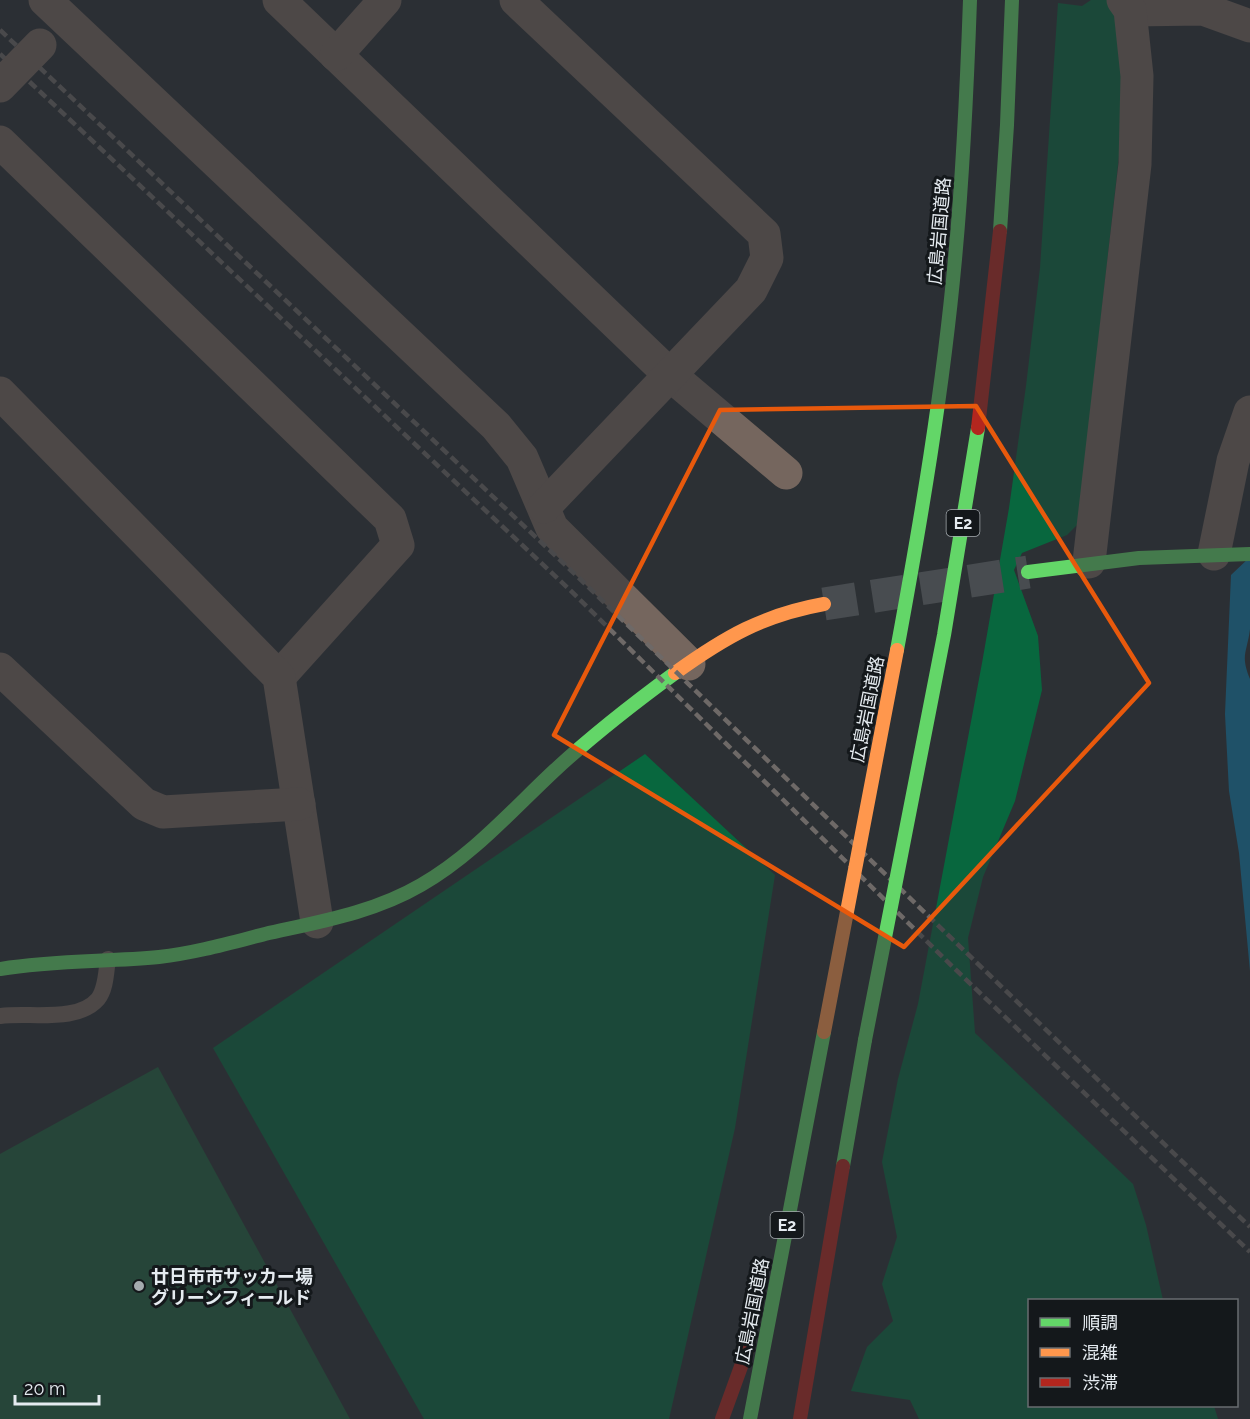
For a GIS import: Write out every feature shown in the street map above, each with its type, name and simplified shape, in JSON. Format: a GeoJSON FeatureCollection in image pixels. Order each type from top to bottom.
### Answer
{"type":"FeatureCollection","features":[{"type":"Feature","properties":{"kind":"main road","name":"広島岩国道路"},"geometry":{"type":"LineString","coordinates":[[750,1419],[926,493],[956,256],[965,138],[970,0]]}},
{"type":"Feature","properties":{"kind":"main road","name":"E2"},"geometry":{"type":"LineString","coordinates":[[801,1419],[864,1040],[948,607],[976,434],[997,260],[1007,140],[1012,0]]}},
{"type":"Feature","properties":{"kind":"main road"},"geometry":{"type":"LineString","coordinates":[[1028,572],[1089,562],[1250,554]]}},
{"type":"Feature","properties":{"kind":"main road"},"geometry":{"type":"LineString","coordinates":[[0,969],[21,964],[63,960],[176,955],[317,922],[373,907],[403,895],[431,879],[482,840],[585,741],[689,664],[745,627],[776,614],[824,604]]}},
{"type":"Feature","properties":{"kind":"main road"},"geometry":{"type":"LineString","coordinates":[[722,1419],[766,1300],[787,1224]]}},
{"type":"Feature","properties":{"kind":"street"},"geometry":{"type":"LineString","coordinates":[[279,0],[669,374],[786,472]]}},
{"type":"Feature","properties":{"kind":"street"},"geometry":{"type":"LineString","coordinates":[[336,55],[385,0]]}},
{"type":"Feature","properties":{"kind":"street"},"geometry":{"type":"LineString","coordinates":[[516,0],[764,234],[767,258],[751,290],[544,507]]}},
{"type":"Feature","properties":{"kind":"street"},"geometry":{"type":"LineString","coordinates":[[1089,562],[1135,164],[1137,76],[1127,5],[1203,9],[1250,26]]}},
{"type":"Feature","properties":{"kind":"street"},"geometry":{"type":"LineString","coordinates":[[0,86],[40,45],[64,6],[496,426],[522,458],[552,528],[689,664]]}},
{"type":"Feature","properties":{"kind":"street"},"geometry":{"type":"LineString","coordinates":[[0,142],[390,519],[398,545],[279,677]]}},
{"type":"Feature","properties":{"kind":"street"},"geometry":{"type":"LineString","coordinates":[[0,393],[279,677],[317,922]]}},
{"type":"Feature","properties":{"kind":"street"},"geometry":{"type":"LineString","coordinates":[[1223,554],[1233,461],[1250,412]]}},
{"type":"Feature","properties":{"kind":"street"},"geometry":{"type":"LineString","coordinates":[[0,669],[144,804],[163,812],[299,804]]}},
{"type":"Feature","properties":{"kind":"lane"},"geometry":{"type":"LineString","coordinates":[[0,1016],[26,1013],[68,1014],[85,1010],[98,998],[105,982],[108,959]]}},
{"type":"Feature","properties":{"kind":"highlighted area"},"geometry":{"type":"Polygon","coordinates":[[[976,406],[1149,683],[904,947],[554,735],[720,410],[976,406]]]}},
{"type":"Feature","properties":{"kind":"green space"},"geometry":{"type":"Polygon","coordinates":[[[1091,0],[1109,0],[1120,14],[1128,75],[1078,524],[1067,535],[1022,553],[1014,570],[1038,636],[1042,690],[1015,801],[983,877],[968,938],[975,1033],[1133,1184],[1146,1225],[1163,1299],[1028,1299],[1028,1407],[1214,1407],[1218,1419],[919,1419],[910,1400],[851,1391],[867,1347],[893,1321],[882,1284],[897,1237],[882,1162],[898,1079],[918,1004],[1009,508],[1040,268],[1058,3],[1082,6],[1091,0]]]}},
{"type":"Feature","properties":{"kind":"green space"},"geometry":{"type":"Polygon","coordinates":[[[645,754],[775,875],[735,1128],[669,1419],[424,1419],[213,1048],[645,754]]]}},
{"type":"Feature","properties":{"kind":"green space","name":"廿日市市サッカー場 グリーンフィールド"},"geometry":{"type":"Polygon","coordinates":[[[158,1067],[350,1419],[0,1419],[0,1154],[158,1067]]]}},
{"type":"Feature","properties":{"kind":"water"},"geometry":{"type":"Polygon","coordinates":[[[1250,557],[1250,629],[1245,659],[1250,679],[1250,971],[1239,853],[1229,791],[1225,714],[1231,575],[1250,557]]]}},
{"type":"Feature","properties":{"kind":"tunnel"},"geometry":{"type":"LineString","coordinates":[[824,604],[1028,572]]}},
{"type":"Feature","properties":{"kind":"railway"},"geometry":{"type":"LineString","coordinates":[[0,30],[580,579],[1250,1227]]}},
{"type":"Feature","properties":{"kind":"railway"},"geometry":{"type":"LineString","coordinates":[[0,54],[570,590],[955,969],[1250,1252]]}},
{"type":"Feature","properties":{"kind":"traffic: fast"},"geometry":{"type":"LineString","coordinates":[[897,650],[930,455],[950,308],[958,227],[970,0]]}},
{"type":"Feature","properties":{"kind":"traffic: fast"},"geometry":{"type":"LineString","coordinates":[[1000,231],[1012,0]]}},
{"type":"Feature","properties":{"kind":"traffic: fast"},"geometry":{"type":"LineString","coordinates":[[865,1040],[944,635],[978,428]]}},
{"type":"Feature","properties":{"kind":"traffic: fast"},"geometry":{"type":"LineString","coordinates":[[1028,572],[1139,558],[1250,554]]}},
{"type":"Feature","properties":{"kind":"traffic: fast"},"geometry":{"type":"LineString","coordinates":[[0,969],[186,953],[325,921],[365,910],[403,895],[457,860],[491,832],[584,744],[675,673]]}},
{"type":"Feature","properties":{"kind":"traffic: fast"},"geometry":{"type":"LineString","coordinates":[[750,1419],[824,1032]]}},
{"type":"Feature","properties":{"kind":"traffic: fast"},"geometry":{"type":"LineString","coordinates":[[843,1166],[865,1040]]}},
{"type":"Feature","properties":{"kind":"traffic: slow"},"geometry":{"type":"LineString","coordinates":[[675,673],[745,629],[782,614],[824,604]]}},
{"type":"Feature","properties":{"kind":"traffic: slow"},"geometry":{"type":"LineString","coordinates":[[824,1032],[897,650]]}},
{"type":"Feature","properties":{"kind":"traffic: jam"},"geometry":{"type":"LineString","coordinates":[[978,428],[1000,231]]}},
{"type":"Feature","properties":{"kind":"traffic: jam"},"geometry":{"type":"LineString","coordinates":[[800,1419],[843,1166]]}},
{"type":"Feature","properties":{"kind":"traffic: jam"},"geometry":{"type":"LineString","coordinates":[[722,1419],[747,1350]]}},
{"type":"Feature","properties":{"kind":"place","name":"廿日市市サッカー場 グリーンフィールド"},"geometry":{"type":"Point","coordinates":[139,1286]}}]}
